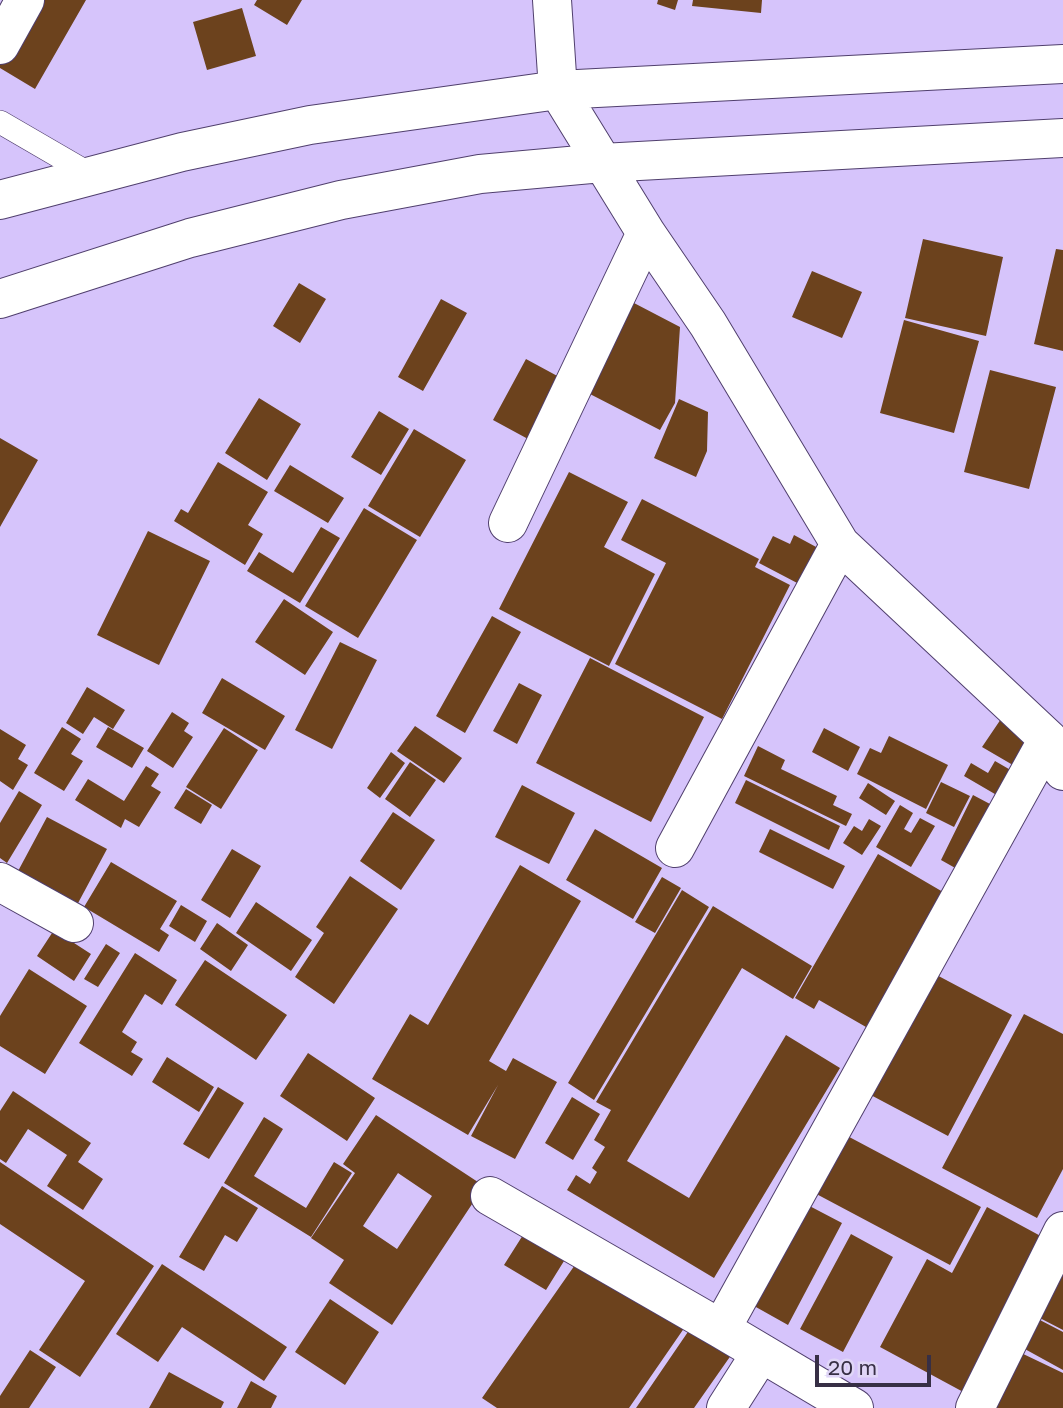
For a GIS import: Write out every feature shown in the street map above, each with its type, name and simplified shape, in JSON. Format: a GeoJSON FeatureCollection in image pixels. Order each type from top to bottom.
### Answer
{"type":"FeatureCollection","features":[{"type":"Feature","properties":{"kind":"street"},"geometry":{"type":"LineString","coordinates":[[0,45],[25,0]]}},
{"type":"Feature","properties":{"kind":"street"},"geometry":{"type":"LineString","coordinates":[[552,0],[558,90],[646,233],[708,324],[840,544],[1055,755],[721,1329]]}},
{"type":"Feature","properties":{"kind":"street"},"geometry":{"type":"LineString","coordinates":[[0,200],[182,152],[310,125],[558,90],[1063,64]]}},
{"type":"Feature","properties":{"kind":"street"},"geometry":{"type":"LineString","coordinates":[[0,299],[190,238],[341,200],[480,174],[602,163],[1063,138]]}},
{"type":"Feature","properties":{"kind":"street"},"geometry":{"type":"LineString","coordinates":[[508,523],[646,233]]}},
{"type":"Feature","properties":{"kind":"street"},"geometry":{"type":"LineString","coordinates":[[675,848],[840,544]]}},
{"type":"Feature","properties":{"kind":"street"},"geometry":{"type":"LineString","coordinates":[[0,882],[74,923]]}},
{"type":"Feature","properties":{"kind":"street"},"geometry":{"type":"LineString","coordinates":[[490,1196],[853,1408]]}},
{"type":"Feature","properties":{"kind":"street"},"geometry":{"type":"LineString","coordinates":[[975,1408],[1063,1231]]}},
{"type":"Feature","properties":{"kind":"street"},"geometry":{"type":"LineString","coordinates":[[726,1408],[761,1353]]}},
{"type":"Feature","properties":{"kind":"lane"},"geometry":{"type":"LineString","coordinates":[[0,122],[93,176]]}},
{"type":"Feature","properties":{"kind":"building"},"geometry":{"type":"Polygon","coordinates":[[[34,0],[86,0],[35,89],[0,68],[0,59],[34,0]]]}},
{"type":"Feature","properties":{"kind":"building"},"geometry":{"type":"Polygon","coordinates":[[[257,0],[302,0],[287,25],[254,5],[257,0]]]}},
{"type":"Feature","properties":{"kind":"building"},"geometry":{"type":"Polygon","coordinates":[[[658,0],[678,0],[675,10],[657,4],[658,0]]]}},
{"type":"Feature","properties":{"kind":"building"},"geometry":{"type":"Polygon","coordinates":[[[693,0],[762,0],[761,13],[692,6],[693,0]]]}},
{"type":"Feature","properties":{"kind":"building"},"geometry":{"type":"Polygon","coordinates":[[[242,8],[256,56],[207,70],[193,22],[242,8]]]}},
{"type":"Feature","properties":{"kind":"building"},"geometry":{"type":"Polygon","coordinates":[[[923,239],[1003,257],[986,336],[905,318],[923,239]]]}},
{"type":"Feature","properties":{"kind":"building"},"geometry":{"type":"Polygon","coordinates":[[[1056,249],[1063,250],[1063,351],[1034,344],[1056,249]]]}},
{"type":"Feature","properties":{"kind":"building"},"geometry":{"type":"Polygon","coordinates":[[[812,271],[862,292],[842,338],[792,317],[812,271]]]}},
{"type":"Feature","properties":{"kind":"building"},"geometry":{"type":"Polygon","coordinates":[[[299,283],[326,299],[300,343],[273,326],[299,283]]]}},
{"type":"Feature","properties":{"kind":"building"},"geometry":{"type":"Polygon","coordinates":[[[441,299],[467,313],[423,391],[398,377],[441,299]]]}},
{"type":"Feature","properties":{"kind":"building"},"geometry":{"type":"Polygon","coordinates":[[[634,303],[680,327],[675,403],[660,430],[588,393],[634,303]]]}},
{"type":"Feature","properties":{"kind":"building"},"geometry":{"type":"Polygon","coordinates":[[[904,320],[979,341],[954,433],[880,413],[904,320]]]}},
{"type":"Feature","properties":{"kind":"building"},"geometry":{"type":"Polygon","coordinates":[[[526,359],[561,378],[528,439],[493,420],[526,359]]]}},
{"type":"Feature","properties":{"kind":"building"},"geometry":{"type":"Polygon","coordinates":[[[990,370],[1056,387],[1029,489],[964,472],[990,370]]]}},
{"type":"Feature","properties":{"kind":"building"},"geometry":{"type":"Polygon","coordinates":[[[259,398],[301,424],[267,480],[225,453],[259,398]]]}},
{"type":"Feature","properties":{"kind":"building"},"geometry":{"type":"Polygon","coordinates":[[[679,399],[708,412],[707,451],[696,477],[654,458],[679,399]]]}},
{"type":"Feature","properties":{"kind":"building"},"geometry":{"type":"Polygon","coordinates":[[[379,411],[409,429],[381,475],[351,457],[379,411]]]}},
{"type":"Feature","properties":{"kind":"building"},"geometry":{"type":"Polygon","coordinates":[[[414,429],[466,460],[420,537],[368,506],[414,429]]]}},
{"type":"Feature","properties":{"kind":"building"},"geometry":{"type":"Polygon","coordinates":[[[0,438],[38,460],[0,527],[0,438]]]}},
{"type":"Feature","properties":{"kind":"building"},"geometry":{"type":"Polygon","coordinates":[[[218,462],[268,492],[248,525],[263,534],[245,565],[174,521],[181,509],[188,513],[218,462]]]}},
{"type":"Feature","properties":{"kind":"building"},"geometry":{"type":"Polygon","coordinates":[[[290,465],[344,498],[328,523],[274,491],[290,465]]]}},
{"type":"Feature","properties":{"kind":"building"},"geometry":{"type":"Polygon","coordinates":[[[569,472],[628,502],[604,547],[655,574],[609,666],[499,609],[569,472]]]}},
{"type":"Feature","properties":{"kind":"building"},"geometry":{"type":"Polygon","coordinates":[[[642,499],[759,559],[755,567],[790,585],[722,719],[615,664],[666,563],[621,540],[642,499]]]}},
{"type":"Feature","properties":{"kind":"building"},"geometry":{"type":"Polygon","coordinates":[[[364,508],[417,540],[358,638],[305,606],[364,508]]]}},
{"type":"Feature","properties":{"kind":"building"},"geometry":{"type":"Polygon","coordinates":[[[321,527],[340,538],[300,603],[247,571],[259,552],[293,573],[321,527]]]}},
{"type":"Feature","properties":{"kind":"building"},"geometry":{"type":"Polygon","coordinates":[[[148,531],[210,561],[159,665],[97,635],[148,531]]]}},
{"type":"Feature","properties":{"kind":"building"},"geometry":{"type":"Polygon","coordinates":[[[794,535],[818,548],[801,585],[759,563],[773,536],[790,544],[794,535]]]}},
{"type":"Feature","properties":{"kind":"building"},"geometry":{"type":"Polygon","coordinates":[[[284,599],[333,632],[305,675],[255,642],[284,599]]]}},
{"type":"Feature","properties":{"kind":"building"},"geometry":{"type":"Polygon","coordinates":[[[492,616],[521,632],[465,733],[436,716],[492,616]]]}},
{"type":"Feature","properties":{"kind":"building"},"geometry":{"type":"Polygon","coordinates":[[[340,642],[377,660],[332,749],[295,730],[340,642]]]}},
{"type":"Feature","properties":{"kind":"building"},"geometry":{"type":"Polygon","coordinates":[[[590,658],[704,717],[651,822],[536,763],[590,658]]]}},
{"type":"Feature","properties":{"kind":"building"},"geometry":{"type":"Polygon","coordinates":[[[222,678],[285,716],[265,750],[202,713],[222,678]]]}},
{"type":"Feature","properties":{"kind":"building"},"geometry":{"type":"Polygon","coordinates":[[[519,683],[542,695],[517,744],[493,731],[519,683]]]}},
{"type":"Feature","properties":{"kind":"building"},"geometry":{"type":"Polygon","coordinates":[[[87,687],[125,710],[113,729],[94,717],[83,734],[66,723],[87,687]]]}},
{"type":"Feature","properties":{"kind":"building"},"geometry":{"type":"Polygon","coordinates":[[[172,712],[189,723],[184,731],[193,737],[173,768],[147,751],[172,712]]]}},
{"type":"Feature","properties":{"kind":"building"},"geometry":{"type":"Polygon","coordinates":[[[1003,716],[1031,746],[1018,768],[982,747],[1003,716]]]}},
{"type":"Feature","properties":{"kind":"building"},"geometry":{"type":"Polygon","coordinates":[[[415,726],[462,758],[444,783],[397,751],[415,726]]]}},
{"type":"Feature","properties":{"kind":"building"},"geometry":{"type":"Polygon","coordinates":[[[62,727],[81,739],[71,754],[83,761],[64,791],[34,773],[62,727]]]}},
{"type":"Feature","properties":{"kind":"building"},"geometry":{"type":"Polygon","coordinates":[[[108,727],[144,748],[132,768],[96,747],[108,727]]]}},
{"type":"Feature","properties":{"kind":"building"},"geometry":{"type":"Polygon","coordinates":[[[224,728],[258,750],[221,809],[186,787],[224,728]]]}},
{"type":"Feature","properties":{"kind":"building"},"geometry":{"type":"Polygon","coordinates":[[[824,728],[860,747],[848,771],[812,752],[824,728]]]}},
{"type":"Feature","properties":{"kind":"building"},"geometry":{"type":"Polygon","coordinates":[[[0,729],[26,745],[18,759],[28,765],[13,790],[0,781],[0,729]]]}},
{"type":"Feature","properties":{"kind":"building"},"geometry":{"type":"Polygon","coordinates":[[[889,736],[948,765],[926,809],[857,774],[870,748],[881,753],[889,736]]]}},
{"type":"Feature","properties":{"kind":"building"},"geometry":{"type":"Polygon","coordinates":[[[758,746],[785,760],[781,769],[837,796],[833,805],[852,814],[846,826],[744,776],[758,746]]]}},
{"type":"Feature","properties":{"kind":"building"},"geometry":{"type":"Polygon","coordinates":[[[391,752],[405,763],[380,798],[367,788],[391,752]]]}},
{"type":"Feature","properties":{"kind":"building"},"geometry":{"type":"Polygon","coordinates":[[[995,761],[1014,772],[1000,797],[964,776],[971,763],[988,773],[995,761]]]}},
{"type":"Feature","properties":{"kind":"building"},"geometry":{"type":"Polygon","coordinates":[[[410,762],[436,780],[410,817],[385,799],[410,762]]]}},
{"type":"Feature","properties":{"kind":"building"},"geometry":{"type":"Polygon","coordinates":[[[146,766],[159,774],[151,786],[161,792],[139,827],[125,819],[121,828],[75,800],[88,779],[124,801],[146,766]]]}},
{"type":"Feature","properties":{"kind":"building"},"geometry":{"type":"Polygon","coordinates":[[[746,780],[840,826],[829,850],[735,803],[746,780]]]}},
{"type":"Feature","properties":{"kind":"building"},"geometry":{"type":"Polygon","coordinates":[[[941,782],[970,796],[954,827],[926,813],[941,782]]]}},
{"type":"Feature","properties":{"kind":"building"},"geometry":{"type":"Polygon","coordinates":[[[868,783],[895,801],[886,815],[859,798],[868,783]]]}},
{"type":"Feature","properties":{"kind":"building"},"geometry":{"type":"Polygon","coordinates":[[[522,785],[575,813],[549,864],[495,837],[522,785]]]}},
{"type":"Feature","properties":{"kind":"building"},"geometry":{"type":"Polygon","coordinates":[[[186,789],[212,805],[201,824],[174,808],[186,789]]]}},
{"type":"Feature","properties":{"kind":"building"},"geometry":{"type":"Polygon","coordinates":[[[19,791],[42,805],[7,863],[0,858],[0,823],[19,791]]]}},
{"type":"Feature","properties":{"kind":"building"},"geometry":{"type":"Polygon","coordinates":[[[973,795],[990,804],[957,869],[941,860],[973,795]]]}},
{"type":"Feature","properties":{"kind":"building"},"geometry":{"type":"Polygon","coordinates":[[[900,805],[913,813],[904,829],[911,833],[920,818],[935,826],[911,867],[876,847],[900,805]]]}},
{"type":"Feature","properties":{"kind":"building"},"geometry":{"type":"Polygon","coordinates":[[[393,812],[435,840],[401,890],[360,861],[393,812]]]}},
{"type":"Feature","properties":{"kind":"building"},"geometry":{"type":"Polygon","coordinates":[[[47,817],[107,849],[77,905],[17,873],[47,817]]]}},
{"type":"Feature","properties":{"kind":"building"},"geometry":{"type":"Polygon","coordinates":[[[869,819],[881,826],[862,855],[843,843],[854,826],[862,831],[869,819]]]}},
{"type":"Feature","properties":{"kind":"building"},"geometry":{"type":"Polygon","coordinates":[[[595,829],[662,868],[633,919],[566,880],[595,829]]]}},
{"type":"Feature","properties":{"kind":"building"},"geometry":{"type":"Polygon","coordinates":[[[770,829],[845,866],[833,889],[759,852],[770,829]]]}},
{"type":"Feature","properties":{"kind":"building"},"geometry":{"type":"Polygon","coordinates":[[[232,849],[261,866],[230,918],[201,900],[232,849]]]}},
{"type":"Feature","properties":{"kind":"building"},"geometry":{"type":"Polygon","coordinates":[[[878,854],[943,892],[866,1027],[819,1000],[814,1009],[795,998],[878,854]]]}},
{"type":"Feature","properties":{"kind":"building"},"geometry":{"type":"Polygon","coordinates":[[[111,862],[177,901],[160,929],[169,935],[159,952],[84,907],[111,862]]]}},
{"type":"Feature","properties":{"kind":"building"},"geometry":{"type":"Polygon","coordinates":[[[520,865],[581,901],[489,1061],[506,1071],[513,1058],[557,1082],[515,1159],[471,1136],[498,1085],[468,1135],[372,1079],[410,1014],[428,1025],[520,865]]]}},
{"type":"Feature","properties":{"kind":"building"},"geometry":{"type":"Polygon","coordinates":[[[350,876],[398,909],[334,1004],[295,977],[324,933],[316,927],[350,876]]]}},
{"type":"Feature","properties":{"kind":"building"},"geometry":{"type":"Polygon","coordinates":[[[662,877],[681,888],[655,933],[635,922],[662,877]]]}},
{"type":"Feature","properties":{"kind":"building"},"geometry":{"type":"Polygon","coordinates":[[[682,890],[709,907],[594,1100],[568,1083],[682,890]]]}},
{"type":"Feature","properties":{"kind":"building"},"geometry":{"type":"Polygon","coordinates":[[[256,902],[312,940],[291,971],[236,933],[256,902]]]}},
{"type":"Feature","properties":{"kind":"building"},"geometry":{"type":"Polygon","coordinates":[[[181,905],[207,921],[195,942],[169,926],[181,905]]]}},
{"type":"Feature","properties":{"kind":"building"},"geometry":{"type":"Polygon","coordinates":[[[713,906],[812,966],[793,999],[742,968],[627,1161],[689,1198],[786,1035],[840,1068],[714,1278],[567,1190],[576,1175],[590,1184],[597,1172],[592,1168],[605,1147],[594,1140],[611,1110],[596,1102],[713,906]]]}},
{"type":"Feature","properties":{"kind":"building"},"geometry":{"type":"Polygon","coordinates":[[[217,923],[248,945],[231,971],[200,949],[217,923]]]}},
{"type":"Feature","properties":{"kind":"building"},"geometry":{"type":"Polygon","coordinates":[[[54,930],[91,954],[74,981],[37,956],[54,930]]]}},
{"type":"Feature","properties":{"kind":"building"},"geometry":{"type":"Polygon","coordinates":[[[106,944],[120,953],[98,987],[84,979],[106,944]]]}},
{"type":"Feature","properties":{"kind":"building"},"geometry":{"type":"Polygon","coordinates":[[[135,953],[177,980],[162,1005],[145,994],[122,1032],[137,1042],[131,1052],[143,1059],[132,1076],[79,1043],[135,953]]]}},
{"type":"Feature","properties":{"kind":"building"},"geometry":{"type":"Polygon","coordinates":[[[205,960],[287,1015],[256,1060],[175,1005],[205,960]]]}},
{"type":"Feature","properties":{"kind":"building"},"geometry":{"type":"Polygon","coordinates":[[[29,969],[87,1006],[45,1074],[0,1046],[0,1016],[29,969]]]}},
{"type":"Feature","properties":{"kind":"building"},"geometry":{"type":"Polygon","coordinates":[[[931,972],[1012,1015],[948,1136],[867,1093],[931,972]]]}},
{"type":"Feature","properties":{"kind":"building"},"geometry":{"type":"Polygon","coordinates":[[[1024,1014],[1063,1034],[1063,1169],[1037,1218],[942,1168],[1024,1014]]]}},
{"type":"Feature","properties":{"kind":"building"},"geometry":{"type":"Polygon","coordinates":[[[308,1053],[375,1098],[347,1141],[280,1096],[308,1053]]]}},
{"type":"Feature","properties":{"kind":"building"},"geometry":{"type":"Polygon","coordinates":[[[167,1057],[214,1087],[199,1112],[152,1082],[167,1057]]]}},
{"type":"Feature","properties":{"kind":"building"},"geometry":{"type":"Polygon","coordinates":[[[218,1087],[244,1103],[209,1159],[183,1144],[218,1087]]]}},
{"type":"Feature","properties":{"kind":"building"},"geometry":{"type":"Polygon","coordinates":[[[13,1091],[91,1143],[78,1162],[103,1179],[83,1210],[47,1186],[67,1155],[28,1129],[6,1163],[0,1159],[0,1111],[13,1091]]]}},
{"type":"Feature","properties":{"kind":"building"},"geometry":{"type":"Polygon","coordinates":[[[572,1097],[600,1114],[573,1160],[545,1143],[572,1097]]]}},
{"type":"Feature","properties":{"kind":"building"},"geometry":{"type":"Polygon","coordinates":[[[376,1115],[484,1186],[392,1325],[329,1283],[344,1260],[311,1238],[355,1173],[343,1164],[376,1115]],[[398,1173],[363,1226],[397,1249],[432,1196],[398,1173]]]}},
{"type":"Feature","properties":{"kind":"building"},"geometry":{"type":"Polygon","coordinates":[[[264,1117],[283,1129],[254,1176],[306,1208],[334,1162],[352,1173],[311,1237],[224,1183],[264,1117]]]}},
{"type":"Feature","properties":{"kind":"building"},"geometry":{"type":"Polygon","coordinates":[[[838,1131],[981,1207],[950,1265],[807,1189],[838,1131]]]}},
{"type":"Feature","properties":{"kind":"building"},"geometry":{"type":"Polygon","coordinates":[[[0,1162],[154,1266],[80,1377],[39,1350],[85,1281],[0,1224],[0,1162]]]}},
{"type":"Feature","properties":{"kind":"building"},"geometry":{"type":"Polygon","coordinates":[[[222,1186],[258,1208],[237,1242],[225,1235],[204,1271],[179,1257],[222,1186]]]}},
{"type":"Feature","properties":{"kind":"building"},"geometry":{"type":"Polygon","coordinates":[[[800,1201],[842,1223],[788,1325],[747,1302],[800,1201]]]}},
{"type":"Feature","properties":{"kind":"building"},"geometry":{"type":"Polygon","coordinates":[[[987,1207],[1048,1240],[967,1394],[880,1347],[927,1259],[952,1273],[987,1207]]]}},
{"type":"Feature","properties":{"kind":"building"},"geometry":{"type":"Polygon","coordinates":[[[851,1234],[893,1257],[843,1352],[800,1329],[851,1234]]]}},
{"type":"Feature","properties":{"kind":"building"},"geometry":{"type":"Polygon","coordinates":[[[523,1235],[564,1261],[546,1290],[504,1265],[523,1235]]]}},
{"type":"Feature","properties":{"kind":"building"},"geometry":{"type":"Polygon","coordinates":[[[584,1252],[687,1324],[629,1408],[497,1408],[482,1398],[584,1252]]]}},
{"type":"Feature","properties":{"kind":"building"},"geometry":{"type":"Polygon","coordinates":[[[1063,1257],[1063,1330],[1034,1315],[1063,1257]]]}},
{"type":"Feature","properties":{"kind":"building"},"geometry":{"type":"Polygon","coordinates":[[[162,1264],[287,1347],[264,1381],[182,1327],[158,1362],[116,1334],[162,1264]]]}},
{"type":"Feature","properties":{"kind":"building"},"geometry":{"type":"Polygon","coordinates":[[[330,1299],[379,1332],[345,1385],[295,1352],[330,1299]]]}},
{"type":"Feature","properties":{"kind":"building"},"geometry":{"type":"Polygon","coordinates":[[[1038,1319],[1063,1332],[1063,1370],[1023,1348],[1038,1319]]]}},
{"type":"Feature","properties":{"kind":"building"},"geometry":{"type":"Polygon","coordinates":[[[694,1323],[734,1351],[694,1408],[636,1408],[694,1323]]]}},
{"type":"Feature","properties":{"kind":"building"},"geometry":{"type":"Polygon","coordinates":[[[30,1350],[56,1367],[29,1408],[0,1408],[0,1396],[30,1350]]]}},
{"type":"Feature","properties":{"kind":"building"},"geometry":{"type":"Polygon","coordinates":[[[1017,1351],[1063,1373],[1063,1408],[990,1408],[1017,1351]]]}},
{"type":"Feature","properties":{"kind":"building"},"geometry":{"type":"Polygon","coordinates":[[[169,1372],[224,1402],[221,1408],[149,1408],[169,1372]]]}},
{"type":"Feature","properties":{"kind":"building"},"geometry":{"type":"Polygon","coordinates":[[[251,1381],[277,1396],[271,1408],[237,1408],[251,1381]]]}}]}
